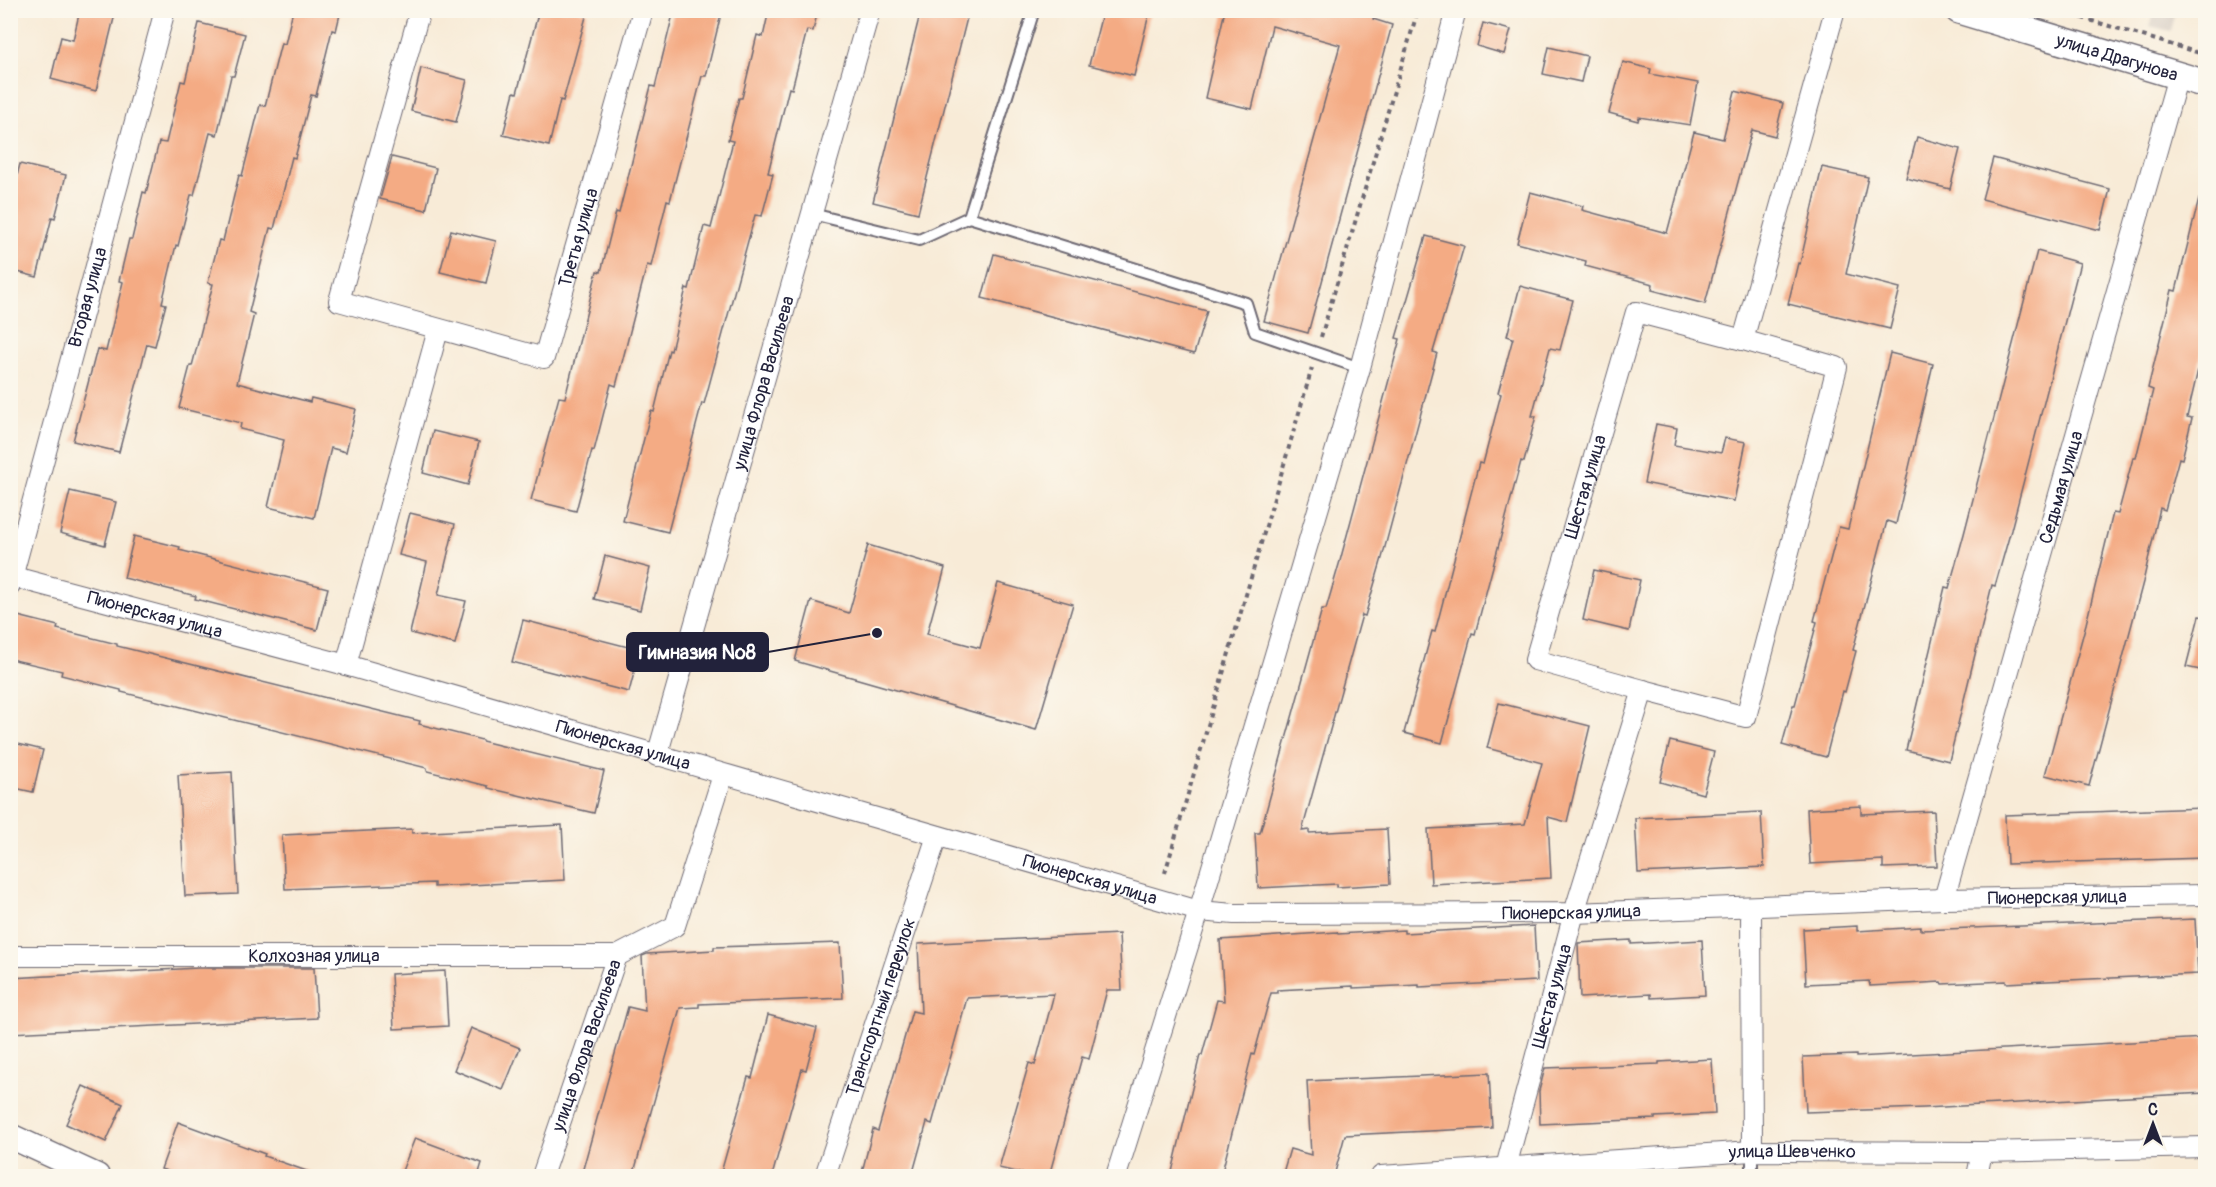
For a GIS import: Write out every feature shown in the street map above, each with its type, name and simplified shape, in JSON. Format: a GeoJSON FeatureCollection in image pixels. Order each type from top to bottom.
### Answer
{"type":"FeatureCollection","features":[{"type":"Feature","properties":{"kind":"main road","name":"улица Драгунова"},"geometry":{"type":"LineString","coordinates":[[1959,10],[2205,84]]}},
{"type":"Feature","properties":{"kind":"street","name":"Вторая улица"},"geometry":{"type":"LineString","coordinates":[[11,579],[165,10]]}},
{"type":"Feature","properties":{"kind":"street","name":"Третья улица"},"geometry":{"type":"LineString","coordinates":[[420,10],[339,301],[544,358],[643,10]]}},
{"type":"Feature","properties":{"kind":"street","name":"улица Флора Васильева"},"geometry":{"type":"LineString","coordinates":[[657,756],[870,10]]}},
{"type":"Feature","properties":{"kind":"street"},"geometry":{"type":"LineString","coordinates":[[1116,1176],[1198,911],[1360,368],[1456,10]]}},
{"type":"Feature","properties":{"kind":"street"},"geometry":{"type":"LineString","coordinates":[[1743,339],[1835,10]]}},
{"type":"Feature","properties":{"kind":"street","name":"Седьмая улица"},"geometry":{"type":"LineString","coordinates":[[1944,899],[2178,76]]}},
{"type":"Feature","properties":{"kind":"street","name":"Шестая улица"},"geometry":{"type":"LineString","coordinates":[[1636,312],[1743,339],[1837,367],[1746,717],[1535,660],[1636,312]]}},
{"type":"Feature","properties":{"kind":"street"},"geometry":{"type":"LineString","coordinates":[[346,666],[438,330]]}},
{"type":"Feature","properties":{"kind":"street","name":"Пионерская улица"},"geometry":{"type":"LineString","coordinates":[[11,579],[346,666],[1198,911],[1234,914],[1574,913],[1944,899],[2205,895]]}},
{"type":"Feature","properties":{"kind":"street","name":"Шестая улица"},"geometry":{"type":"LineString","coordinates":[[1506,1167],[1574,913],[1643,690]]}},
{"type":"Feature","properties":{"kind":"street","name":"улица Флора Васильева"},"geometry":{"type":"LineString","coordinates":[[543,1176],[617,956],[675,926],[723,775]]}},
{"type":"Feature","properties":{"kind":"street","name":"Транспортный переулок"},"geometry":{"type":"LineString","coordinates":[[825,1176],[937,836]]}},
{"type":"Feature","properties":{"kind":"street"},"geometry":{"type":"LineString","coordinates":[[1751,907],[1752,1150]]}},
{"type":"Feature","properties":{"kind":"street","name":"Колхозная улица"},"geometry":{"type":"LineString","coordinates":[[10,956],[617,956]]}},
{"type":"Feature","properties":{"kind":"street"},"geometry":{"type":"LineString","coordinates":[[10,1136],[97,1176]]}},
{"type":"Feature","properties":{"kind":"street","name":"улица Шевченко"},"geometry":{"type":"LineString","coordinates":[[1381,1176],[1752,1150],[1982,1152],[2205,1147]]}},
{"type":"Feature","properties":{"kind":"street"},"geometry":{"type":"LineString","coordinates":[[1977,1176],[1982,1152]]}},
{"type":"Feature","properties":{"kind":"lane"},"geometry":{"type":"LineString","coordinates":[[969,217],[1035,10]]}},
{"type":"Feature","properties":{"kind":"lane"},"geometry":{"type":"LineString","coordinates":[[812,214],[919,240],[969,217],[1246,303],[1255,332],[1360,368]]}},
{"type":"Feature","properties":{"kind":"lane"},"geometry":{"type":"LineString","coordinates":[[1752,1150],[1752,1176]]}},
{"type":"Feature","properties":{"kind":"path"},"geometry":{"type":"LineString","coordinates":[[1165,873],[1418,10]]}},
{"type":"Feature","properties":{"kind":"path"},"geometry":{"type":"LineString","coordinates":[[2056,10],[2205,55]]}},
{"type":"Feature","properties":{"kind":"shaded area"},"geometry":{"type":"Polygon","coordinates":[[[2154,11],[2176,11],[2171,31],[2149,26],[2154,11]]]}},
{"type":"Feature","properties":{"kind":"building"},"geometry":{"type":"Polygon","coordinates":[[[80,10],[116,10],[96,91],[51,79],[61,37],[73,40],[80,10]]]}},
{"type":"Feature","properties":{"kind":"building"},"geometry":{"type":"Polygon","coordinates":[[[293,10],[341,10],[336,31],[332,30],[316,96],[311,95],[295,158],[292,157],[274,229],[270,228],[249,312],[254,314],[237,383],[310,402],[311,398],[356,409],[346,452],[331,448],[314,518],[268,507],[284,440],[240,429],[241,423],[179,408],[213,284],[208,283],[219,240],[223,241],[239,175],[242,176],[260,105],[265,106],[281,43],[285,44],[293,10]]]}},
{"type":"Feature","properties":{"kind":"building"},"geometry":{"type":"Polygon","coordinates":[[[539,10],[577,10],[587,13],[563,101],[560,100],[549,146],[503,135],[514,92],[517,93],[539,10]]]}},
{"type":"Feature","properties":{"kind":"building"},"geometry":{"type":"Polygon","coordinates":[[[674,10],[722,10],[706,76],[702,76],[670,201],[667,200],[651,266],[647,265],[616,386],[611,384],[576,511],[531,500],[559,397],[565,398],[597,271],[601,272],[616,212],[619,213],[651,86],[655,87],[674,10]]]}},
{"type":"Feature","properties":{"kind":"building"},"geometry":{"type":"Polygon","coordinates":[[[769,10],[818,10],[813,31],[807,30],[792,89],[789,88],[768,173],[773,174],[762,216],[755,215],[668,532],[623,521],[651,411],[654,412],[686,288],[689,289],[704,226],[711,228],[733,141],[728,140],[739,98],[742,98],[757,35],[763,37],[769,10]]]}},
{"type":"Feature","properties":{"kind":"building"},"geometry":{"type":"Polygon","coordinates":[[[921,10],[969,10],[918,213],[873,202],[921,10]]]}},
{"type":"Feature","properties":{"kind":"building"},"geometry":{"type":"Polygon","coordinates":[[[1103,10],[1150,10],[1134,76],[1089,65],[1103,10]]]}},
{"type":"Feature","properties":{"kind":"building"},"geometry":{"type":"Polygon","coordinates":[[[1225,10],[1375,10],[1373,19],[1392,25],[1308,333],[1264,321],[1340,45],[1272,26],[1252,109],[1205,98],[1225,10]]]}},
{"type":"Feature","properties":{"kind":"building"},"geometry":{"type":"Polygon","coordinates":[[[199,23],[245,34],[234,76],[231,76],[217,135],[210,133],[194,195],[191,195],[178,246],[176,245],[162,303],[166,304],[155,346],[147,344],[119,452],[73,441],[97,349],[106,351],[123,282],[119,281],[129,239],[132,239],[143,192],[146,193],[159,142],[166,143],[181,81],[185,82],[199,23]]]}},
{"type":"Feature","properties":{"kind":"building"},"geometry":{"type":"Polygon","coordinates":[[[1483,23],[1511,30],[1504,54],[1477,46],[1483,23]]]}},
{"type":"Feature","properties":{"kind":"building"},"geometry":{"type":"Polygon","coordinates":[[[1549,47],[1587,56],[1581,82],[1543,74],[1549,47]]]}},
{"type":"Feature","properties":{"kind":"building"},"geometry":{"type":"Polygon","coordinates":[[[1623,62],[1651,69],[1650,74],[1698,83],[1690,125],[1639,117],[1638,121],[1609,113],[1623,62]]]}},
{"type":"Feature","properties":{"kind":"building"},"geometry":{"type":"Polygon","coordinates":[[[421,68],[467,80],[456,122],[411,111],[421,68]]]}},
{"type":"Feature","properties":{"kind":"building"},"geometry":{"type":"Polygon","coordinates":[[[1735,91],[1783,103],[1775,136],[1752,130],[1705,304],[1652,290],[1653,284],[1585,266],[1586,261],[1517,243],[1530,192],[1583,206],[1582,210],[1667,233],[1694,132],[1723,139],[1735,91]]]}},
{"type":"Feature","properties":{"kind":"building"},"geometry":{"type":"Polygon","coordinates":[[[1917,137],[1960,149],[1950,189],[1906,178],[1917,137]]]}},
{"type":"Feature","properties":{"kind":"building"},"geometry":{"type":"Polygon","coordinates":[[[392,157],[436,168],[426,210],[380,199],[392,157]]]}},
{"type":"Feature","properties":{"kind":"building"},"geometry":{"type":"Polygon","coordinates":[[[1993,158],[2110,189],[2100,230],[1982,199],[1993,158]]]}},
{"type":"Feature","properties":{"kind":"building"},"geometry":{"type":"Polygon","coordinates":[[[20,164],[66,175],[55,218],[52,217],[37,277],[10,270],[10,203],[20,164]]]}},
{"type":"Feature","properties":{"kind":"building"},"geometry":{"type":"Polygon","coordinates":[[[1822,167],[1868,177],[1846,274],[1900,288],[1890,329],[1788,304],[1798,263],[1800,264],[1822,167]]]}},
{"type":"Feature","properties":{"kind":"building"},"geometry":{"type":"Polygon","coordinates":[[[2199,199],[2205,200],[2205,340],[2187,417],[2192,418],[2182,459],[2179,458],[2165,510],[2160,508],[2143,582],[2089,786],[2045,775],[2113,513],[2118,514],[2133,458],[2136,458],[2153,390],[2148,388],[2172,290],[2176,291],[2199,199]]]}},
{"type":"Feature","properties":{"kind":"building"},"geometry":{"type":"Polygon","coordinates":[[[451,230],[496,241],[486,283],[440,272],[451,230]]]}},
{"type":"Feature","properties":{"kind":"building"},"geometry":{"type":"Polygon","coordinates":[[[1426,236],[1464,246],[1433,352],[1437,353],[1382,558],[1365,616],[1362,615],[1302,831],[1309,830],[1309,833],[1387,829],[1390,884],[1258,888],[1255,833],[1260,833],[1322,609],[1326,609],[1340,561],[1400,339],[1396,338],[1426,236]]]}},
{"type":"Feature","properties":{"kind":"building"},"geometry":{"type":"Polygon","coordinates":[[[2037,251],[2080,263],[2011,530],[1995,586],[1992,585],[1949,761],[1906,750],[1945,587],[1949,588],[1964,534],[2037,251]]]}},
{"type":"Feature","properties":{"kind":"building"},"geometry":{"type":"Polygon","coordinates":[[[994,254],[1207,311],[1194,354],[982,298],[994,254]]]}},
{"type":"Feature","properties":{"kind":"building"},"geometry":{"type":"Polygon","coordinates":[[[1520,286],[1573,300],[1560,350],[1550,348],[1532,416],[1536,416],[1524,462],[1521,461],[1475,634],[1472,633],[1442,743],[1404,733],[1432,631],[1435,632],[1479,463],[1483,464],[1501,394],[1498,393],[1513,338],[1507,336],[1520,286]]]}},
{"type":"Feature","properties":{"kind":"building"},"geometry":{"type":"Polygon","coordinates":[[[1890,353],[1933,364],[1896,524],[1887,521],[1853,650],[1856,651],[1826,757],[1782,745],[1817,622],[1814,621],[1839,527],[1848,529],[1890,353]]]}},
{"type":"Feature","properties":{"kind":"building"},"geometry":{"type":"Polygon","coordinates":[[[1656,424],[1677,428],[1674,445],[1721,453],[1725,438],[1746,442],[1734,501],[1644,483],[1656,424]]]}},
{"type":"Feature","properties":{"kind":"building"},"geometry":{"type":"Polygon","coordinates":[[[433,431],[479,442],[468,485],[423,473],[433,431]]]}},
{"type":"Feature","properties":{"kind":"building"},"geometry":{"type":"Polygon","coordinates":[[[70,491],[116,502],[105,545],[60,533],[70,491]]]}},
{"type":"Feature","properties":{"kind":"building"},"geometry":{"type":"Polygon","coordinates":[[[410,513],[455,524],[438,595],[466,601],[455,644],[410,633],[427,562],[399,555],[410,513]]]}},
{"type":"Feature","properties":{"kind":"building"},"geometry":{"type":"Polygon","coordinates":[[[134,536],[180,547],[179,550],[328,588],[317,630],[195,599],[196,596],[124,578],[134,536]]]}},
{"type":"Feature","properties":{"kind":"building"},"geometry":{"type":"Polygon","coordinates":[[[868,545],[945,568],[927,634],[980,648],[998,583],[1073,604],[1036,730],[795,661],[811,601],[849,613],[868,545]]]}},
{"type":"Feature","properties":{"kind":"building"},"geometry":{"type":"Polygon","coordinates":[[[605,556],[650,568],[640,610],[594,599],[605,556]]]}},
{"type":"Feature","properties":{"kind":"building"},"geometry":{"type":"Polygon","coordinates":[[[1594,570],[1640,580],[1629,631],[1583,620],[1594,570]]]}},
{"type":"Feature","properties":{"kind":"building"},"geometry":{"type":"Polygon","coordinates":[[[10,614],[58,626],[57,629],[117,644],[117,646],[420,721],[419,724],[604,771],[594,813],[488,788],[488,786],[427,771],[427,768],[121,692],[121,690],[61,675],[62,671],[10,659],[10,614]]]}},
{"type":"Feature","properties":{"kind":"building"},"geometry":{"type":"Polygon","coordinates":[[[2199,616],[2205,617],[2205,671],[2186,667],[2199,616]]]}},
{"type":"Feature","properties":{"kind":"building"},"geometry":{"type":"Polygon","coordinates":[[[523,620],[640,650],[629,692],[512,662],[523,620]]]}},
{"type":"Feature","properties":{"kind":"building"},"geometry":{"type":"Polygon","coordinates":[[[1499,703],[1590,726],[1567,822],[1548,817],[1551,878],[1431,884],[1428,829],[1525,824],[1542,763],[1487,748],[1499,703]]]}},
{"type":"Feature","properties":{"kind":"building"},"geometry":{"type":"Polygon","coordinates":[[[1670,741],[1714,752],[1703,794],[1660,782],[1670,741]]]}},
{"type":"Feature","properties":{"kind":"building"},"geometry":{"type":"Polygon","coordinates":[[[10,742],[43,750],[33,792],[10,787],[10,742]]]}},
{"type":"Feature","properties":{"kind":"building"},"geometry":{"type":"Polygon","coordinates":[[[232,772],[238,894],[185,896],[178,775],[232,772]]]}},
{"type":"Feature","properties":{"kind":"building"},"geometry":{"type":"Polygon","coordinates":[[[1861,806],[1861,814],[1934,811],[1937,866],[1883,868],[1883,860],[1810,864],[1807,809],[1861,806]]]}},
{"type":"Feature","properties":{"kind":"building"},"geometry":{"type":"Polygon","coordinates":[[[2205,808],[2205,858],[2007,864],[2005,815],[2205,808]]]}},
{"type":"Feature","properties":{"kind":"building"},"geometry":{"type":"Polygon","coordinates":[[[1761,812],[1764,867],[1638,873],[1635,818],[1761,812]]]}},
{"type":"Feature","properties":{"kind":"building"},"geometry":{"type":"Polygon","coordinates":[[[562,825],[565,880],[434,887],[434,883],[285,889],[282,835],[412,829],[412,833],[562,825]]]}},
{"type":"Feature","properties":{"kind":"building"},"geometry":{"type":"Polygon","coordinates":[[[2195,919],[2198,974],[2006,983],[2006,981],[1942,984],[1941,982],[1870,986],[1869,981],[1806,984],[1803,929],[1857,926],[1857,931],[1921,927],[1921,930],[2195,919]]]}},
{"type":"Feature","properties":{"kind":"building"},"geometry":{"type":"Polygon","coordinates":[[[1534,926],[1537,981],[1419,987],[1419,985],[1353,988],[1353,986],[1277,990],[1277,993],[1271,993],[1254,1055],[1252,1054],[1221,1176],[1171,1176],[1200,1055],[1202,1055],[1217,1000],[1224,1001],[1220,940],[1337,932],[1338,934],[1404,930],[1404,933],[1534,926]]]}},
{"type":"Feature","properties":{"kind":"building"},"geometry":{"type":"Polygon","coordinates":[[[1119,934],[1122,990],[1107,990],[1089,1059],[1082,1057],[1049,1176],[1034,1176],[999,1168],[1029,1063],[1035,1065],[1054,994],[967,998],[932,1124],[927,1122],[912,1176],[880,1176],[862,1172],[873,1129],[878,1131],[912,1011],[921,1013],[918,944],[1119,934]]]}},
{"type":"Feature","properties":{"kind":"building"},"geometry":{"type":"Polygon","coordinates":[[[1631,940],[1631,944],[1702,940],[1705,995],[1651,998],[1651,994],[1580,998],[1578,943],[1631,940]]]}},
{"type":"Feature","properties":{"kind":"building"},"geometry":{"type":"Polygon","coordinates":[[[840,943],[843,998],[699,1004],[699,1007],[680,1008],[633,1176],[581,1176],[628,1007],[645,1011],[642,956],[714,950],[714,947],[840,943]]]}},
{"type":"Feature","properties":{"kind":"building"},"geometry":{"type":"Polygon","coordinates":[[[198,968],[314,968],[317,1018],[10,1033],[10,978],[198,968]]]}},
{"type":"Feature","properties":{"kind":"building"},"geometry":{"type":"Polygon","coordinates":[[[445,971],[448,1026],[394,1029],[391,974],[445,971]]]}},
{"type":"Feature","properties":{"kind":"building"},"geometry":{"type":"Polygon","coordinates":[[[768,1015],[817,1028],[806,1070],[802,1069],[772,1176],[720,1176],[748,1077],[752,1078],[768,1015]]]}},
{"type":"Feature","properties":{"kind":"building"},"geometry":{"type":"Polygon","coordinates":[[[471,1028],[520,1048],[503,1090],[454,1070],[471,1028]]]}},
{"type":"Feature","properties":{"kind":"building"},"geometry":{"type":"Polygon","coordinates":[[[2205,1038],[2205,1093],[1806,1112],[1803,1057],[1856,1055],[1856,1057],[2205,1038]]]}},
{"type":"Feature","properties":{"kind":"building"},"geometry":{"type":"Polygon","coordinates":[[[1712,1059],[1715,1114],[1540,1124],[1539,1091],[1545,1068],[1659,1064],[1659,1062],[1712,1059]]]}},
{"type":"Feature","properties":{"kind":"building"},"geometry":{"type":"Polygon","coordinates":[[[1489,1073],[1492,1128],[1345,1135],[1334,1176],[1282,1176],[1290,1149],[1311,1155],[1307,1081],[1489,1073]]]}},
{"type":"Feature","properties":{"kind":"building"},"geometry":{"type":"Polygon","coordinates":[[[83,1086],[123,1104],[106,1142],[66,1124],[83,1086]]]}},
{"type":"Feature","properties":{"kind":"building"},"geometry":{"type":"Polygon","coordinates":[[[178,1122],[315,1174],[314,1176],[181,1176],[161,1169],[178,1122]]]}},
{"type":"Feature","properties":{"kind":"building"},"geometry":{"type":"Polygon","coordinates":[[[415,1138],[482,1163],[478,1176],[400,1176],[415,1138]]]}},
{"type":"Feature","properties":{"kind":"place","name":"Гимназия №8"},"geometry":{"type":"Point","coordinates":[877,633]}}]}
